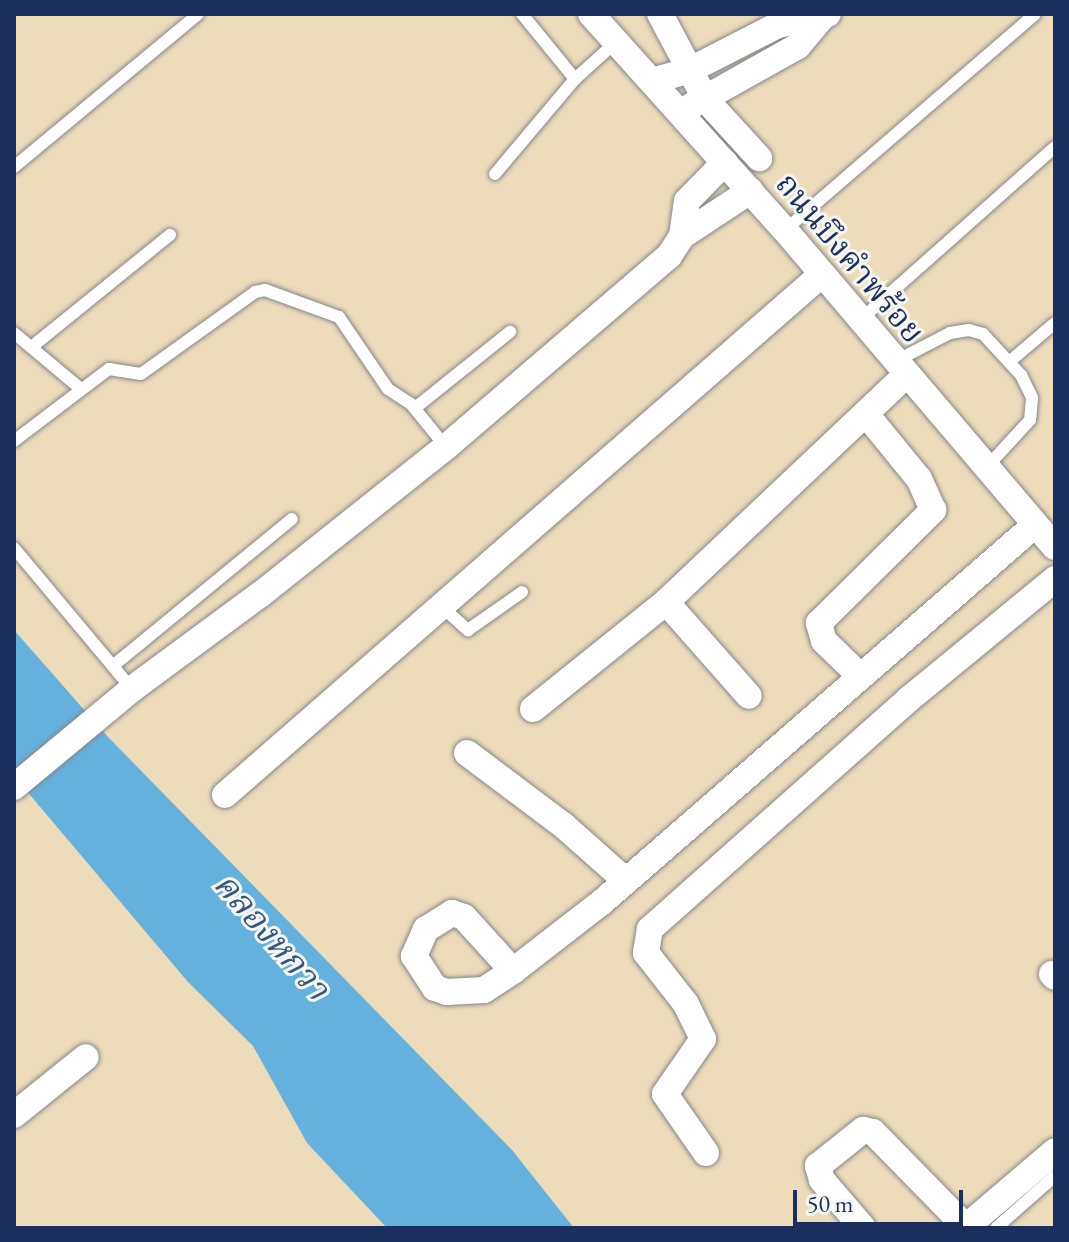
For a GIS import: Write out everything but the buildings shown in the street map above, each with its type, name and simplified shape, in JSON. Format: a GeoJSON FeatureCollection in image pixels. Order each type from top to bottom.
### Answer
{"type":"FeatureCollection","features":[{"type":"Feature","properties":{"kind":"street"},"geometry":{"type":"LineString","coordinates":[[660,14],[706,100],[759,158]]}},
{"type":"Feature","properties":{"kind":"street"},"geometry":{"type":"LineString","coordinates":[[652,81],[690,70],[774,20],[825,15]]}},
{"type":"Feature","properties":{"kind":"street"},"geometry":{"type":"LineString","coordinates":[[678,111],[706,100],[798,46],[825,15]]}},
{"type":"Feature","properties":{"kind":"street","name":"ถนนบึงคำพร้อย"},"geometry":{"type":"LineString","coordinates":[[599,16],[616,42],[785,230],[899,370],[1049,538]]}},
{"type":"Feature","properties":{"kind":"street"},"geometry":{"type":"LineString","coordinates":[[774,20],[798,46]]}},
{"type":"Feature","properties":{"kind":"street"},"geometry":{"type":"LineString","coordinates":[[682,236],[687,201],[725,162]]}},
{"type":"Feature","properties":{"kind":"street"},"geometry":{"type":"LineString","coordinates":[[14,787],[124,696],[261,594],[446,447],[669,256],[682,236],[750,191]]}},
{"type":"Feature","properties":{"kind":"street"},"geometry":{"type":"LineString","coordinates":[[225,795],[821,275]]}},
{"type":"Feature","properties":{"kind":"street"},"geometry":{"type":"LineString","coordinates":[[533,709],[666,602],[866,414],[899,370]]}},
{"type":"Feature","properties":{"kind":"street"},"geometry":{"type":"LineString","coordinates":[[859,675],[824,641],[819,623],[831,606],[933,517],[933,510],[919,479],[866,414]]}},
{"type":"Feature","properties":{"kind":"street"},"geometry":{"type":"LineString","coordinates":[[513,971],[625,880],[859,675],[1049,538]]}},
{"type":"Feature","properties":{"kind":"street"},"geometry":{"type":"LineString","coordinates":[[706,1153],[665,1094],[703,1039],[686,1004],[644,947],[650,929],[909,699],[1055,579]]}},
{"type":"Feature","properties":{"kind":"street"},"geometry":{"type":"LineString","coordinates":[[666,602],[749,696]]}},
{"type":"Feature","properties":{"kind":"street"},"geometry":{"type":"LineString","coordinates":[[467,753],[563,825],[625,880]]}},
{"type":"Feature","properties":{"kind":"street"},"geometry":{"type":"LineString","coordinates":[[14,1115],[86,1057]]}},
{"type":"Feature","properties":{"kind":"street"},"geometry":{"type":"LineString","coordinates":[[863,1228],[822,1180],[818,1166],[863,1130],[873,1132],[966,1228],[1055,1151]]}},
{"type":"Feature","properties":{"kind":"lane"},"geometry":{"type":"LineString","coordinates":[[14,167],[198,14]]}},
{"type":"Feature","properties":{"kind":"lane"},"geometry":{"type":"LineString","coordinates":[[522,14],[575,79]]}},
{"type":"Feature","properties":{"kind":"lane"},"geometry":{"type":"LineString","coordinates":[[785,230],[1035,14]]}},
{"type":"Feature","properties":{"kind":"lane"},"geometry":{"type":"LineString","coordinates":[[495,174],[575,79],[616,42]]}},
{"type":"Feature","properties":{"kind":"lane"},"geometry":{"type":"LineString","coordinates":[[859,321],[1055,147]]}},
{"type":"Feature","properties":{"kind":"lane"},"geometry":{"type":"LineString","coordinates":[[34,345],[170,235]]}},
{"type":"Feature","properties":{"kind":"lane"},"geometry":{"type":"LineString","coordinates":[[14,441],[115,366],[141,374],[255,292],[265,290],[339,317],[388,389],[415,408],[446,447]]}},
{"type":"Feature","properties":{"kind":"lane"},"geometry":{"type":"LineString","coordinates":[[1009,362],[1055,323]]}},
{"type":"Feature","properties":{"kind":"lane"},"geometry":{"type":"LineString","coordinates":[[899,370],[950,333],[969,330],[983,334],[1009,362],[1032,398],[1030,420],[985,469]]}},
{"type":"Feature","properties":{"kind":"lane"},"geometry":{"type":"LineString","coordinates":[[415,408],[510,332]]}},
{"type":"Feature","properties":{"kind":"lane"},"geometry":{"type":"LineString","coordinates":[[14,333],[34,345],[81,389]]}},
{"type":"Feature","properties":{"kind":"lane"},"geometry":{"type":"LineString","coordinates":[[114,665],[292,519]]}},
{"type":"Feature","properties":{"kind":"lane"},"geometry":{"type":"LineString","coordinates":[[14,548],[114,665],[124,696]]}},
{"type":"Feature","properties":{"kind":"lane"},"geometry":{"type":"LineString","coordinates":[[440,605],[468,630],[522,592]]}},
{"type":"Feature","properties":{"kind":"lane"},"geometry":{"type":"LineString","coordinates":[[996,1228],[1055,1176]]}},
{"type":"Feature","properties":{"kind":"water","name":"คลองหกวา"},"geometry":{"type":"Polygon","coordinates":[[[14,630],[108,737],[512,1150],[574,1228],[387,1228],[307,1143],[253,1046],[188,982],[14,776],[14,630]]]}}]}
